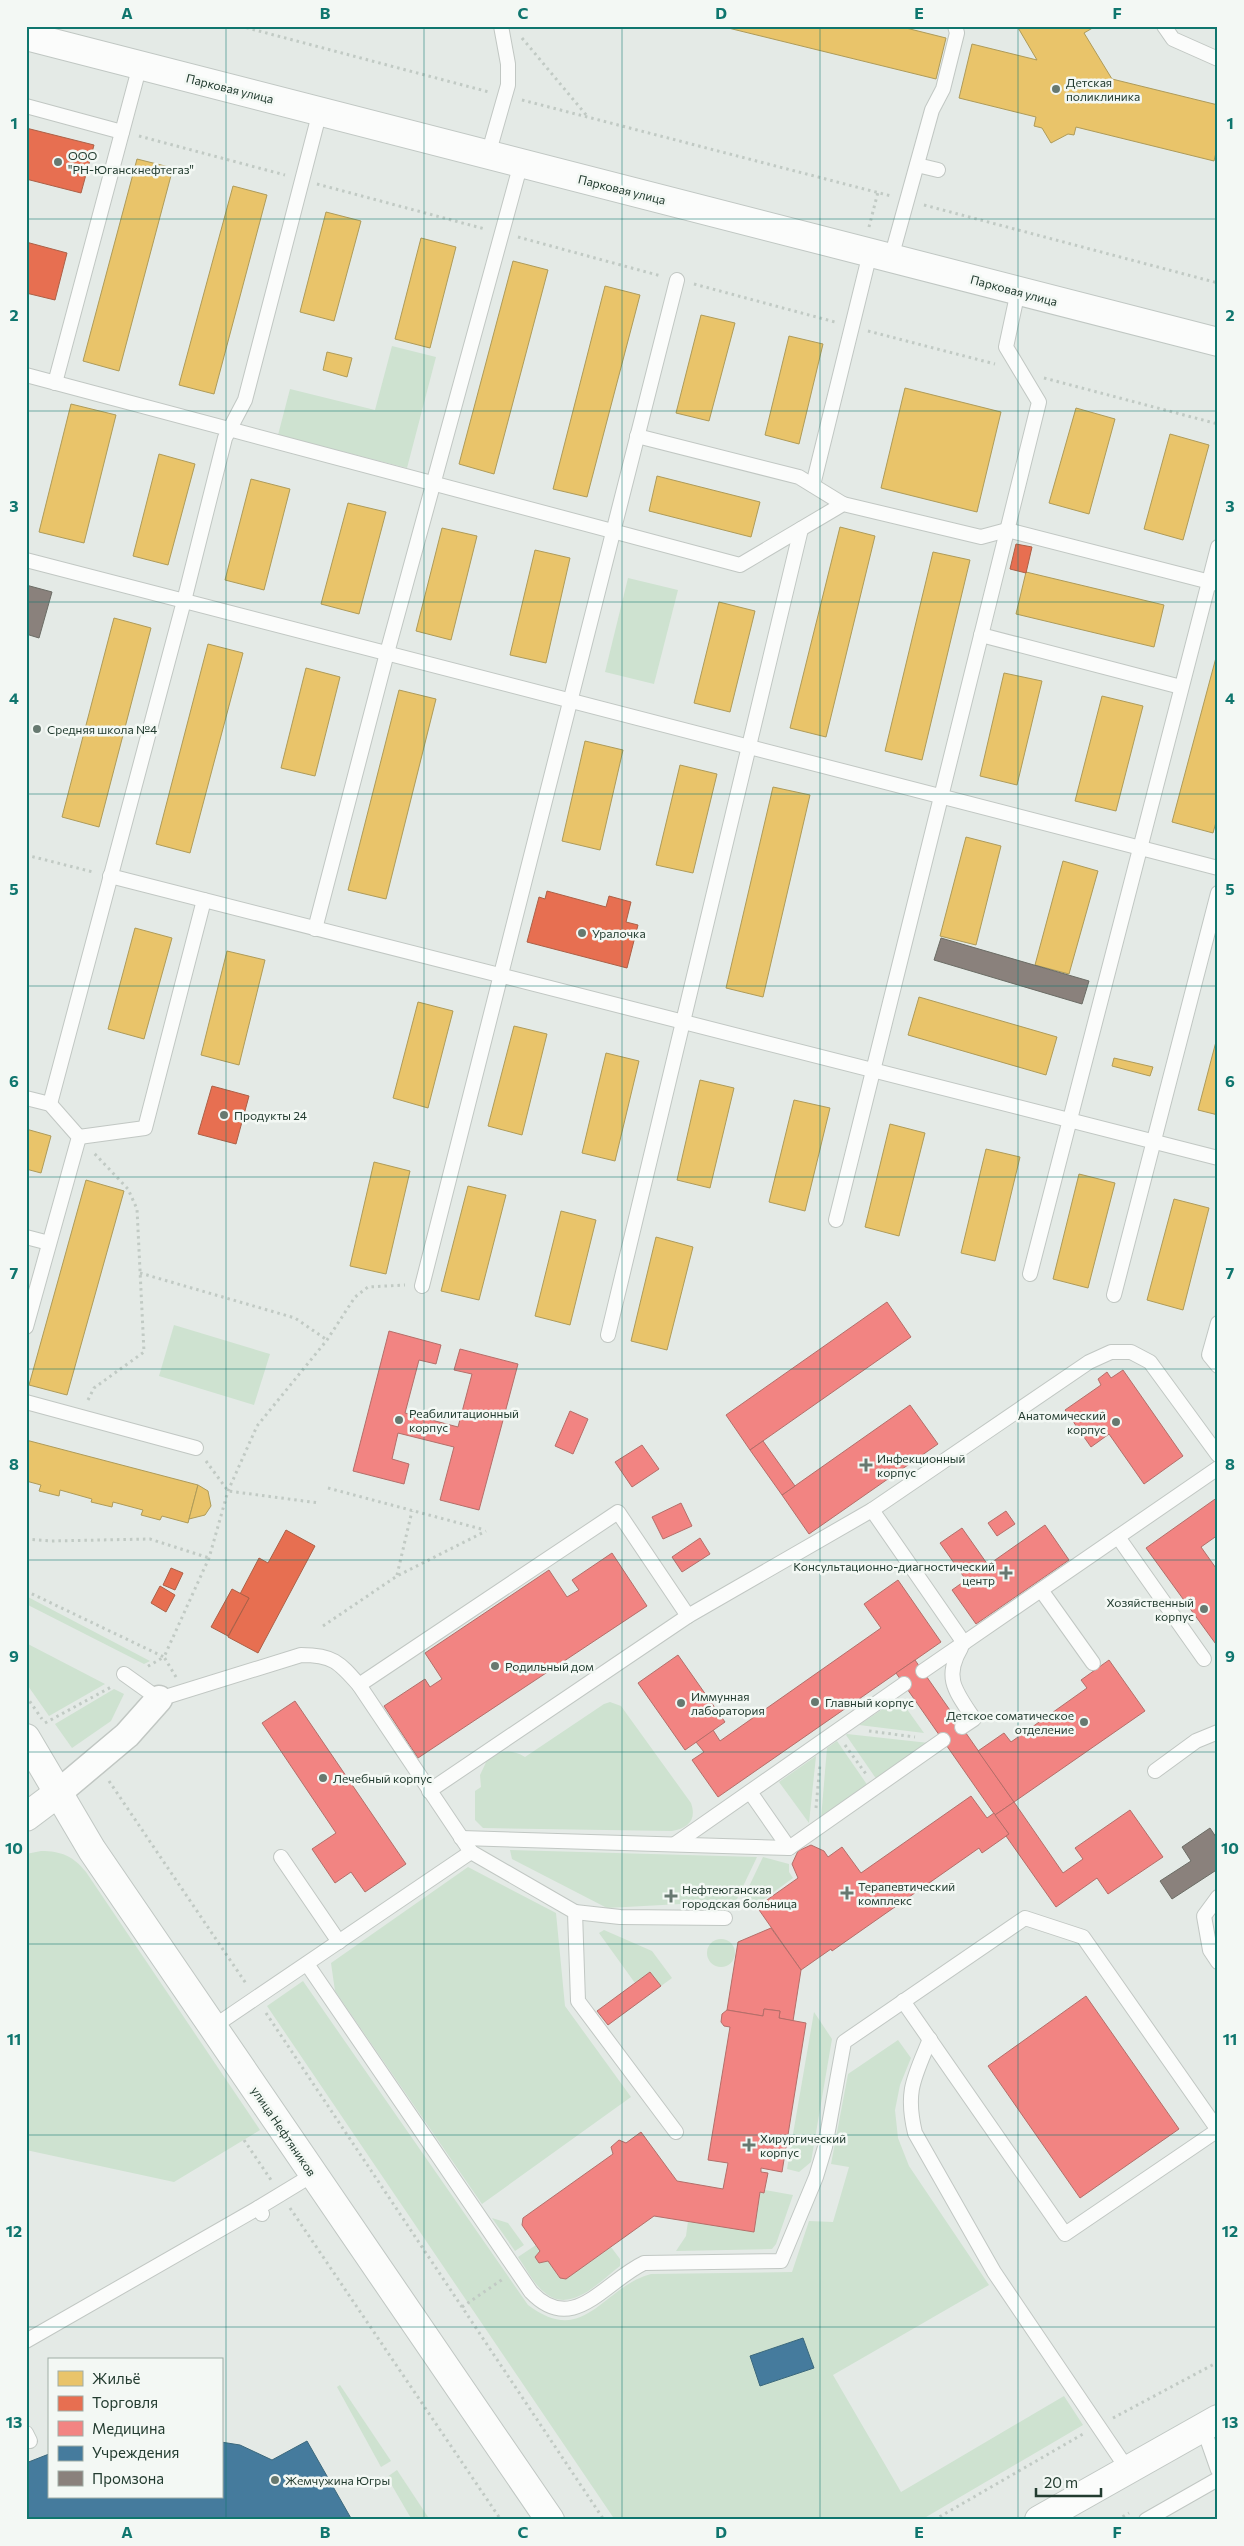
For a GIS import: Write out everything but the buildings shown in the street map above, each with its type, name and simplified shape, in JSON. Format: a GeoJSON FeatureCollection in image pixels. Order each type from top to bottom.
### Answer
{"type":"FeatureCollection","features":[{"type":"Feature","properties":{"kind":"main road","name":"Парковая улица"},"geometry":{"type":"LineString","coordinates":[[26,36],[1218,342]]}},
{"type":"Feature","properties":{"kind":"main road","name":"улица Нефтяников"},"geometry":{"type":"LineString","coordinates":[[41,1731],[58,1793],[92,1850],[550,2520]]}},
{"type":"Feature","properties":{"kind":"main road"},"geometry":{"type":"LineString","coordinates":[[26,1817],[58,1793]]}},
{"type":"Feature","properties":{"kind":"main road"},"geometry":{"type":"LineString","coordinates":[[1039,2520],[1210,2423]]}},
{"type":"Feature","properties":{"kind":"street"},"geometry":{"type":"LineString","coordinates":[[58,1793],[127,1735],[158,1699]]}},
{"type":"Feature","properties":{"kind":"lane"},"geometry":{"type":"LineString","coordinates":[[488,155],[508,85],[508,64],[501,26]]}},
{"type":"Feature","properties":{"kind":"lane"},"geometry":{"type":"LineString","coordinates":[[812,485],[880,255],[907,200],[932,110],[943,89],[957,34],[955,26]]}},
{"type":"Feature","properties":{"kind":"lane"},"geometry":{"type":"LineString","coordinates":[[1164,26],[1172,39],[1218,59]]}},
{"type":"Feature","properties":{"kind":"lane"},"geometry":{"type":"LineString","coordinates":[[55,383],[140,65]]}},
{"type":"Feature","properties":{"kind":"lane"},"geometry":{"type":"LineString","coordinates":[[26,106],[122,132]]}},
{"type":"Feature","properties":{"kind":"lane"},"geometry":{"type":"LineString","coordinates":[[50,1104],[184,601],[225,438],[245,400],[320,111]]}},
{"type":"Feature","properties":{"kind":"lane"},"geometry":{"type":"LineString","coordinates":[[315,929],[387,653],[520,163]]}},
{"type":"Feature","properties":{"kind":"lane"},"geometry":{"type":"LineString","coordinates":[[917,165],[938,170]]}},
{"type":"Feature","properties":{"kind":"lane"},"geometry":{"type":"LineString","coordinates":[[422,1286],[678,280]]}},
{"type":"Feature","properties":{"kind":"lane"},"geometry":{"type":"LineString","coordinates":[[836,1220],[1039,402],[1006,347],[1018,291]]}},
{"type":"Feature","properties":{"kind":"lane"},"geometry":{"type":"LineString","coordinates":[[26,375],[433,485],[740,565],[843,504]]}},
{"type":"Feature","properties":{"kind":"lane"},"geometry":{"type":"LineString","coordinates":[[637,436],[799,477],[843,504],[981,537],[1007,530],[1213,583]]}},
{"type":"Feature","properties":{"kind":"lane"},"geometry":{"type":"LineString","coordinates":[[608,1335],[801,529]]}},
{"type":"Feature","properties":{"kind":"lane"},"geometry":{"type":"LineString","coordinates":[[1030,1274],[1181,687],[1213,583],[1218,546]]}},
{"type":"Feature","properties":{"kind":"lane"},"geometry":{"type":"LineString","coordinates":[[26,560],[1218,868]]}},
{"type":"Feature","properties":{"kind":"lane"},"geometry":{"type":"LineString","coordinates":[[981,635],[1181,687]]}},
{"type":"Feature","properties":{"kind":"lane"},"geometry":{"type":"LineString","coordinates":[[110,876],[1218,1158]]}},
{"type":"Feature","properties":{"kind":"lane"},"geometry":{"type":"LineString","coordinates":[[1114,1295],[1218,893]]}},
{"type":"Feature","properties":{"kind":"lane"},"geometry":{"type":"LineString","coordinates":[[79,1137],[145,1128],[204,900]]}},
{"type":"Feature","properties":{"kind":"lane"},"geometry":{"type":"LineString","coordinates":[[26,1098],[50,1104],[79,1137]]}},
{"type":"Feature","properties":{"kind":"lane"},"geometry":{"type":"LineString","coordinates":[[26,1327],[79,1137]]}},
{"type":"Feature","properties":{"kind":"lane"},"geometry":{"type":"LineString","coordinates":[[26,1237],[49,1243]]}},
{"type":"Feature","properties":{"kind":"lane"},"geometry":{"type":"LineString","coordinates":[[1218,1323],[1209,1355],[1218,1366]]}},
{"type":"Feature","properties":{"kind":"lane"},"geometry":{"type":"LineString","coordinates":[[429,1791],[688,1616],[872,1510],[1089,1362],[1111,1352],[1132,1352],[1150,1362],[1218,1455]]}},
{"type":"Feature","properties":{"kind":"lane"},"geometry":{"type":"LineString","coordinates":[[26,1402],[196,1448]]}},
{"type":"Feature","properties":{"kind":"lane"},"geometry":{"type":"LineString","coordinates":[[922,1671],[1218,1468]]}},
{"type":"Feature","properties":{"kind":"lane"},"geometry":{"type":"LineString","coordinates":[[872,1510],[964,1643]]}},
{"type":"Feature","properties":{"kind":"lane"},"geometry":{"type":"LineString","coordinates":[[359,1685],[618,1512],[688,1616]]}},
{"type":"Feature","properties":{"kind":"lane"},"geometry":{"type":"LineString","coordinates":[[1118,1537],[1204,1659]]}},
{"type":"Feature","properties":{"kind":"lane"},"geometry":{"type":"LineString","coordinates":[[1041,1590],[1093,1663]]}},
{"type":"Feature","properties":{"kind":"lane"},"geometry":{"type":"LineString","coordinates":[[962,1727],[974,1718],[954,1688],[952,1663],[964,1643]]}},
{"type":"Feature","properties":{"kind":"lane"},"geometry":{"type":"LineString","coordinates":[[127,1675],[158,1699],[301,1655],[322,1655],[342,1665],[359,1685],[471,1852],[574,1912],[620,1917],[725,1918]]}},
{"type":"Feature","properties":{"kind":"lane"},"geometry":{"type":"LineString","coordinates":[[676,1844],[904,1684]]}},
{"type":"Feature","properties":{"kind":"lane"},"geometry":{"type":"LineString","coordinates":[[1156,1771],[1196,1742],[1218,1732]]}},
{"type":"Feature","properties":{"kind":"lane"},"geometry":{"type":"LineString","coordinates":[[461,1838],[789,1848],[943,1740]]}},
{"type":"Feature","properties":{"kind":"lane"},"geometry":{"type":"LineString","coordinates":[[750,1792],[789,1848]]}},
{"type":"Feature","properties":{"kind":"lane"},"geometry":{"type":"LineString","coordinates":[[213,2028],[471,1852]]}},
{"type":"Feature","properties":{"kind":"lane"},"geometry":{"type":"LineString","coordinates":[[281,1857],[339,1942]]}},
{"type":"Feature","properties":{"kind":"lane"},"geometry":{"type":"LineString","coordinates":[[1218,1898],[1204,1916],[1210,1950],[1218,1962]]}},
{"type":"Feature","properties":{"kind":"lane"},"geometry":{"type":"LineString","coordinates":[[574,1912],[578,2001],[676,2132]]}},
{"type":"Feature","properties":{"kind":"lane"},"geometry":{"type":"LineString","coordinates":[[307,1964],[516,2269],[541,2303],[553,2309],[567,2310],[582,2306],[631,2270],[644,2264],[781,2260],[816,2177],[824,2147],[844,2042],[903,2001],[1025,1918],[1083,1937],[1218,2130],[1065,2234],[903,2001]]}},
{"type":"Feature","properties":{"kind":"lane"},"geometry":{"type":"LineString","coordinates":[[930,2040],[912,2082],[909,2108],[915,2133],[999,2290],[1059,2379],[1098,2426],[1128,2470]]}},
{"type":"Feature","properties":{"kind":"lane"},"geometry":{"type":"LineString","coordinates":[[26,2341],[260,2211],[281,2194],[314,2174]]}},
{"type":"Feature","properties":{"kind":"lane"},"geometry":{"type":"LineString","coordinates":[[1210,2423],[1218,2470]]}},
{"type":"Feature","properties":{"kind":"lane"},"geometry":{"type":"LineString","coordinates":[[1146,2520],[1218,2479]]}},
{"type":"Feature","properties":{"kind":"path"},"geometry":{"type":"LineString","coordinates":[[240,26],[1218,283]]}},
{"type":"Feature","properties":{"kind":"path"},"geometry":{"type":"LineString","coordinates":[[519,34],[588,117]]}},
{"type":"Feature","properties":{"kind":"path"},"geometry":{"type":"LineString","coordinates":[[26,855],[110,876]]}},
{"type":"Feature","properties":{"kind":"path"},"geometry":{"type":"LineString","coordinates":[[79,1137],[128,1189],[136,1208],[144,1352],[94,1388],[80,1417]]}},
{"type":"Feature","properties":{"kind":"path"},"geometry":{"type":"LineString","coordinates":[[140,1273],[295,1318],[327,1340]]}},
{"type":"Feature","properties":{"kind":"path"},"geometry":{"type":"LineString","coordinates":[[26,1696],[41,1731],[127,1675],[164,1657],[209,1558],[228,1491],[257,1426],[327,1340],[355,1297],[368,1287],[388,1284],[422,1286]]}},
{"type":"Feature","properties":{"kind":"path"},"geometry":{"type":"LineString","coordinates":[[196,1448],[228,1491],[319,1503]]}},
{"type":"Feature","properties":{"kind":"path"},"geometry":{"type":"LineString","coordinates":[[323,1626],[397,1576],[486,1531],[328,1488]]}},
{"type":"Feature","properties":{"kind":"path"},"geometry":{"type":"LineString","coordinates":[[397,1576],[412,1510]]}},
{"type":"Feature","properties":{"kind":"path"},"geometry":{"type":"LineString","coordinates":[[26,1539],[50,1541],[150,1539],[209,1558]]}},
{"type":"Feature","properties":{"kind":"path"},"geometry":{"type":"LineString","coordinates":[[26,1590],[164,1657],[185,1690]]}},
{"type":"Feature","properties":{"kind":"path"},"geometry":{"type":"LineString","coordinates":[[839,1730],[943,1740]]}},
{"type":"Feature","properties":{"kind":"path"},"geometry":{"type":"LineString","coordinates":[[839,1730],[875,1788]]}},
{"type":"Feature","properties":{"kind":"path"},"geometry":{"type":"LineString","coordinates":[[814,1830],[822,1742]]}},
{"type":"Feature","properties":{"kind":"path"},"geometry":{"type":"LineString","coordinates":[[106,1773],[107,1779],[135,1822],[256,1999],[604,2520]]}},
{"type":"Feature","properties":{"kind":"path"},"geometry":{"type":"LineString","coordinates":[[244,2140],[501,2520]]}},
{"type":"Feature","properties":{"kind":"path"},"geometry":{"type":"LineString","coordinates":[[462,2307],[516,2269]]}},
{"type":"Feature","properties":{"kind":"path"},"geometry":{"type":"LineString","coordinates":[[934,2520],[1048,2453],[1218,2362]]}},
{"type":"Feature","properties":{"kind":"green space"},"geometry":{"type":"Polygon","coordinates":[[[392,346],[436,357],[407,468],[278,435],[290,389],[375,410],[392,346]]]}},
{"type":"Feature","properties":{"kind":"green space"},"geometry":{"type":"Polygon","coordinates":[[[628,578],[678,590],[654,684],[605,672],[628,578]]]}},
{"type":"Feature","properties":{"kind":"green space"},"geometry":{"type":"Polygon","coordinates":[[[174,1325],[270,1354],[254,1405],[159,1376],[174,1325]]]}},
{"type":"Feature","properties":{"kind":"green space"},"geometry":{"type":"Polygon","coordinates":[[[26,1596],[150,1661],[144,1664],[26,1604],[26,1596]]]}},
{"type":"Feature","properties":{"kind":"green space"},"geometry":{"type":"Polygon","coordinates":[[[26,1643],[105,1684],[49,1716],[26,1683],[26,1643]]]}},
{"type":"Feature","properties":{"kind":"green space"},"geometry":{"type":"Polygon","coordinates":[[[114,1689],[124,1694],[111,1721],[72,1748],[55,1724],[114,1689]]]}},
{"type":"Feature","properties":{"kind":"green space"},"geometry":{"type":"Polygon","coordinates":[[[899,1698],[924,1733],[859,1725],[899,1698]]]}},
{"type":"Feature","properties":{"kind":"green space"},"geometry":{"type":"Polygon","coordinates":[[[610,1702],[621,1706],[691,1803],[693,1814],[692,1819],[687,1825],[672,1831],[483,1828],[475,1820],[475,1791],[481,1787],[480,1775],[488,1758],[497,1753],[507,1752],[525,1757],[604,1704],[610,1702]]]}},
{"type":"Feature","properties":{"kind":"green space"},"geometry":{"type":"Polygon","coordinates":[[[847,1734],[929,1743],[877,1780],[847,1734]]]}},
{"type":"Feature","properties":{"kind":"green space"},"geometry":{"type":"Polygon","coordinates":[[[837,1741],[868,1786],[821,1819],[827,1748],[837,1741]]]}},
{"type":"Feature","properties":{"kind":"green space"},"geometry":{"type":"Polygon","coordinates":[[[816,1756],[809,1823],[779,1782],[816,1756]]]}},
{"type":"Feature","properties":{"kind":"green space"},"geometry":{"type":"Polygon","coordinates":[[[510,1850],[757,1857],[736,1901],[607,1908],[512,1859],[510,1850]]]}},
{"type":"Feature","properties":{"kind":"green space"},"geometry":{"type":"Polygon","coordinates":[[[41,1851],[66,1855],[86,1872],[260,2130],[174,2182],[26,2150],[26,1854],[41,1851]]]}},
{"type":"Feature","properties":{"kind":"green space"},"geometry":{"type":"Polygon","coordinates":[[[763,1857],[789,1864],[789,1872],[793,1878],[755,1906],[743,1899],[763,1857]]]}},
{"type":"Feature","properties":{"kind":"green space"},"geometry":{"type":"Polygon","coordinates":[[[468,1867],[556,1913],[565,2006],[631,2097],[482,2204],[335,1991],[331,1963],[468,1867]]]}},
{"type":"Feature","properties":{"kind":"green space"},"geometry":{"type":"Polygon","coordinates":[[[604,1930],[652,1951],[672,1978],[661,1986],[650,1972],[635,1983],[599,1933],[604,1930]]]}},
{"type":"Feature","properties":{"kind":"green space"},"geometry":{"type":"Polygon","coordinates":[[[721,1939],[731,1943],[735,1953],[731,1963],[721,1967],[711,1963],[707,1953],[711,1943],[721,1939]]]}},
{"type":"Feature","properties":{"kind":"green space"},"geometry":{"type":"Polygon","coordinates":[[[303,1981],[528,2305],[548,2317],[564,2320],[579,2318],[619,2290],[651,2274],[792,2272],[809,2221],[833,2222],[849,2167],[831,2164],[848,2074],[898,2040],[911,2058],[900,2085],[895,2110],[898,2138],[909,2166],[989,2285],[833,2375],[901,2492],[1064,2396],[1083,2425],[921,2520],[615,2520],[267,2006],[303,1981]]]}},
{"type":"Feature","properties":{"kind":"green space"},"geometry":{"type":"Polygon","coordinates":[[[814,2012],[832,2039],[811,2162],[799,2172],[787,2169],[814,2012]]]}},
{"type":"Feature","properties":{"kind":"green space"},"geometry":{"type":"Polygon","coordinates":[[[765,2190],[793,2195],[776,2244],[772,2249],[676,2251],[686,2236],[688,2221],[754,2232],[760,2192],[764,2193],[765,2190]]]}},
{"type":"Feature","properties":{"kind":"green space"},"geometry":{"type":"Polygon","coordinates":[[[492,2218],[508,2223],[524,2245],[515,2251],[492,2218]]]}},
{"type":"Feature","properties":{"kind":"green space"},"geometry":{"type":"Polygon","coordinates":[[[536,2245],[540,2251],[535,2257],[539,2263],[548,2261],[560,2278],[566,2279],[611,2247],[620,2259],[620,2266],[584,2294],[564,2300],[554,2298],[536,2284],[518,2257],[536,2245]]]}},
{"type":"Feature","properties":{"kind":"green space"},"geometry":{"type":"Polygon","coordinates":[[[340,2385],[391,2461],[381,2467],[337,2387],[340,2385]]]}},
{"type":"Feature","properties":{"kind":"green space"},"geometry":{"type":"Polygon","coordinates":[[[397,2470],[430,2520],[412,2520],[387,2477],[397,2470]]]}},
{"type":"Feature","properties":{"kind":"place","name":"Детская поликлиника"},"geometry":{"type":"Point","coordinates":[1056,89]}},
{"type":"Feature","properties":{"kind":"place","name":"ООО \"РН-Юганскнефтегаз\""},"geometry":{"type":"Point","coordinates":[58,162]}},
{"type":"Feature","properties":{"kind":"place","name":"Средняя школа №4"},"geometry":{"type":"Point","coordinates":[37,729]}},
{"type":"Feature","properties":{"kind":"place","name":"Уралочка"},"geometry":{"type":"Point","coordinates":[582,933]}},
{"type":"Feature","properties":{"kind":"place","name":"Продукты 24"},"geometry":{"type":"Point","coordinates":[224,1115]}},
{"type":"Feature","properties":{"kind":"place","name":"Реабилитационный корпус"},"geometry":{"type":"Point","coordinates":[399,1420]}},
{"type":"Feature","properties":{"kind":"place","name":"Анатомический корпус"},"geometry":{"type":"Point","coordinates":[1116,1422]}},
{"type":"Feature","properties":{"kind":"place","name":"Инфекционный корпус"},"geometry":{"type":"Point","coordinates":[866,1465]}},
{"type":"Feature","properties":{"kind":"place","name":"Консультационно-диагностический центр"},"geometry":{"type":"Point","coordinates":[1006,1573]}},
{"type":"Feature","properties":{"kind":"place","name":"Хозяйственный корпус"},"geometry":{"type":"Point","coordinates":[1204,1609]}},
{"type":"Feature","properties":{"kind":"place","name":"Родильный дом"},"geometry":{"type":"Point","coordinates":[495,1666]}},
{"type":"Feature","properties":{"kind":"place","name":"Главный корпус"},"geometry":{"type":"Point","coordinates":[815,1702]}},
{"type":"Feature","properties":{"kind":"place","name":"Иммунная лаборатория"},"geometry":{"type":"Point","coordinates":[681,1703]}},
{"type":"Feature","properties":{"kind":"place","name":"Детское соматическое отделение"},"geometry":{"type":"Point","coordinates":[1084,1722]}},
{"type":"Feature","properties":{"kind":"place","name":"Лечебный корпус"},"geometry":{"type":"Point","coordinates":[323,1778]}},
{"type":"Feature","properties":{"kind":"place","name":"Терапевтический комплекс"},"geometry":{"type":"Point","coordinates":[847,1893]}},
{"type":"Feature","properties":{"kind":"place","name":"Нефтеюганская городская больница"},"geometry":{"type":"Point","coordinates":[671,1896]}},
{"type":"Feature","properties":{"kind":"place","name":"Хирургический корпус"},"geometry":{"type":"Point","coordinates":[749,2145]}},
{"type":"Feature","properties":{"kind":"place","name":"Жемчужина Югры"},"geometry":{"type":"Point","coordinates":[275,2480]}}]}
